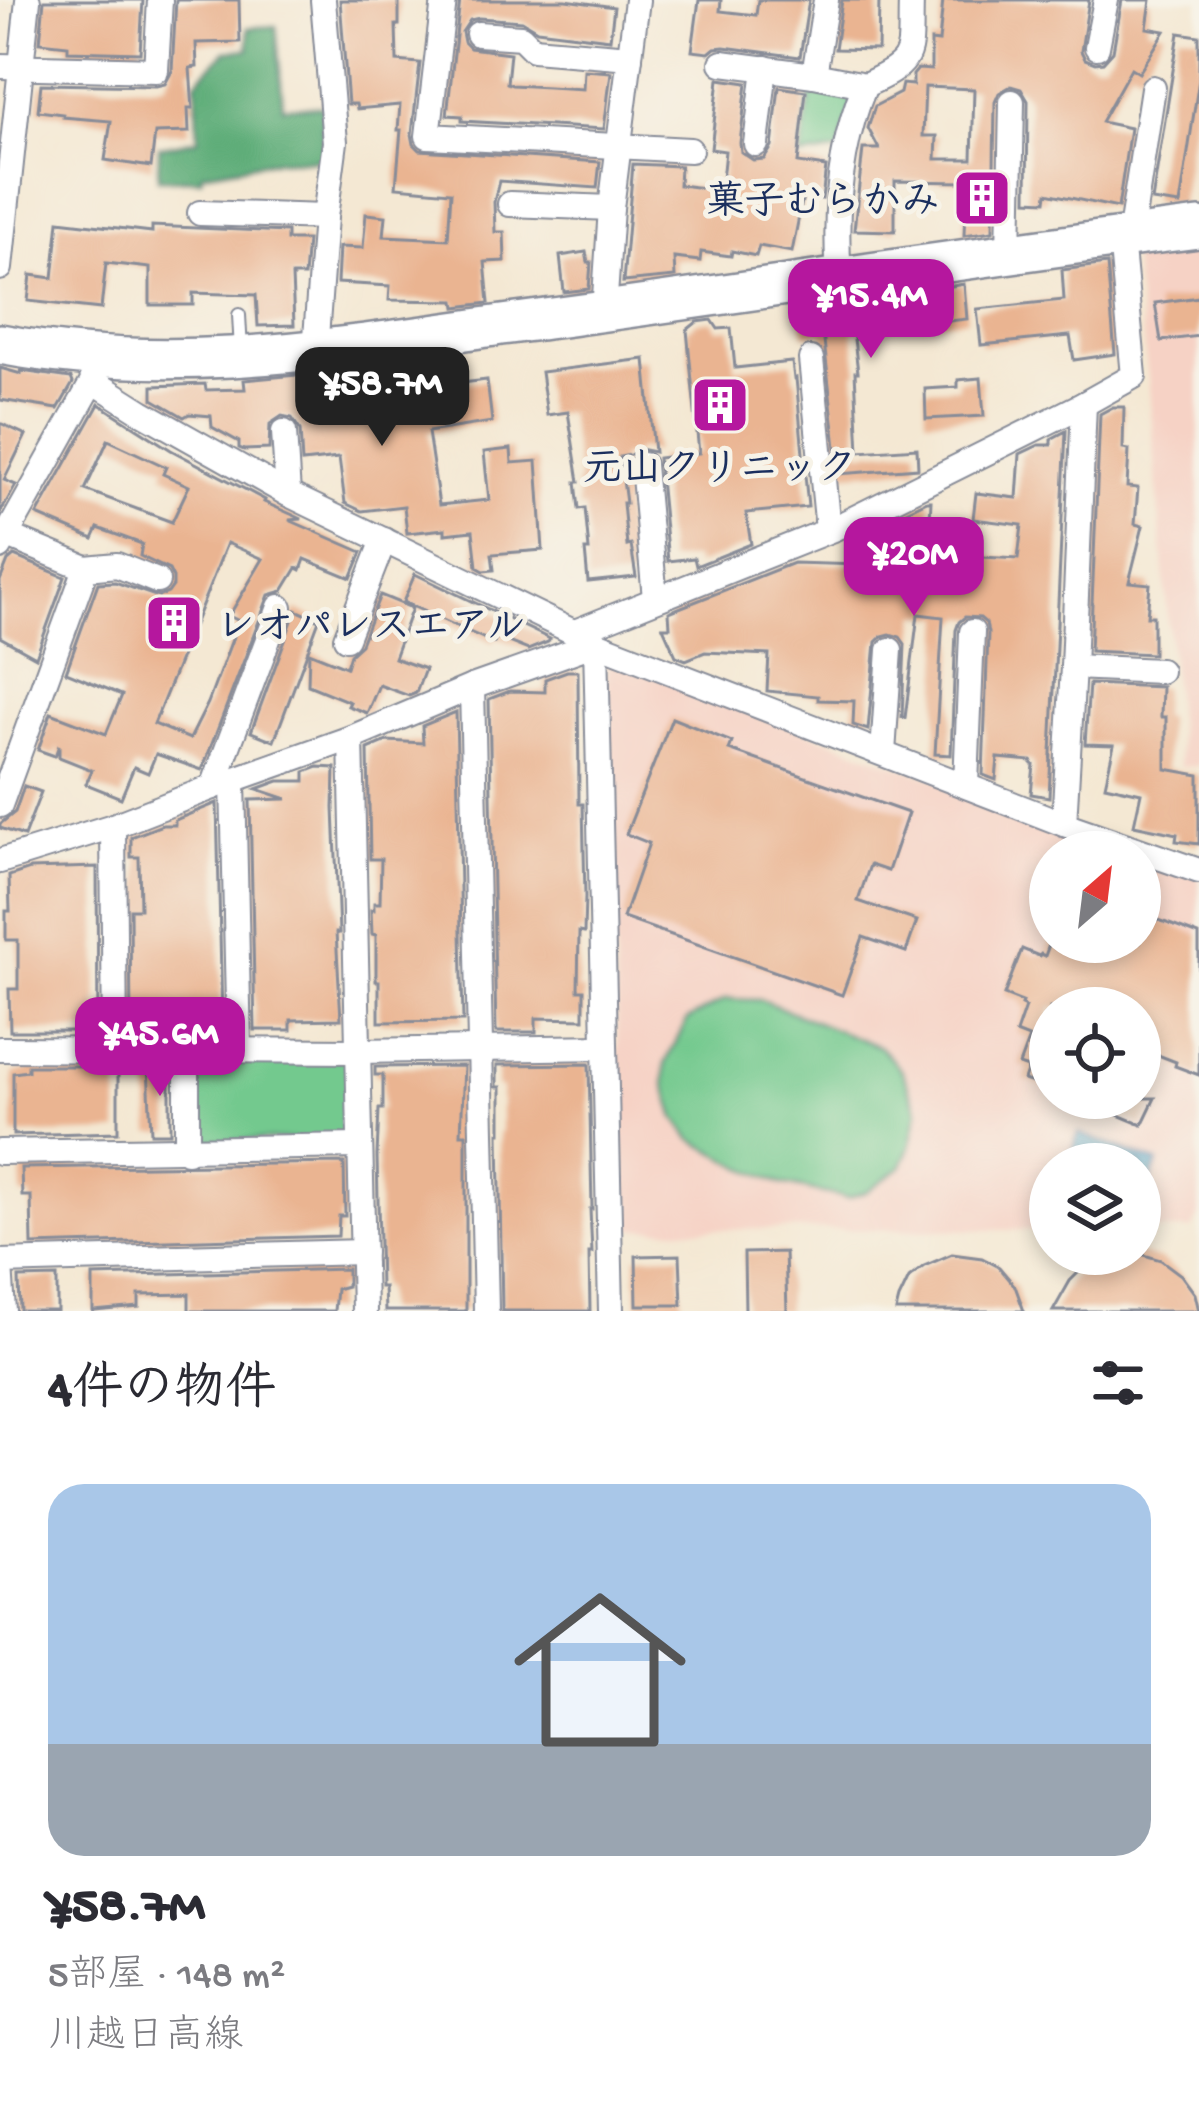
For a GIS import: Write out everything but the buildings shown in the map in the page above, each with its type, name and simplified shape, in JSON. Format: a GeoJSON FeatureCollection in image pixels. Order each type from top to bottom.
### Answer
{"type":"FeatureCollection","features":[{"type":"Feature","properties":{"kind":"main road"},"geometry":{"type":"LineString","coordinates":[[4,352],[92,369],[314,351],[1199,228]]}},
{"type":"Feature","properties":{"kind":"street"},"geometry":{"type":"LineString","coordinates":[[0,268],[11,66],[28,0]]}},
{"type":"Feature","properties":{"kind":"street"},"geometry":{"type":"LineString","coordinates":[[11,66],[156,70],[160,0]]}},
{"type":"Feature","properties":{"kind":"street"},"geometry":{"type":"LineString","coordinates":[[314,351],[334,142],[323,0]]}},
{"type":"Feature","properties":{"kind":"street"},"geometry":{"type":"LineString","coordinates":[[444,0],[428,136],[690,150]]}},
{"type":"Feature","properties":{"kind":"street"},"geometry":{"type":"LineString","coordinates":[[604,312],[611,208],[637,0]]}},
{"type":"Feature","properties":{"kind":"street"},"geometry":{"type":"LineString","coordinates":[[814,75],[826,0]]}},
{"type":"Feature","properties":{"kind":"street"},"geometry":{"type":"LineString","coordinates":[[722,63],[865,85],[898,70],[910,52],[911,0]]}},
{"type":"Feature","properties":{"kind":"street"},"geometry":{"type":"LineString","coordinates":[[1097,47],[1106,0]]}},
{"type":"Feature","properties":{"kind":"street"},"geometry":{"type":"LineString","coordinates":[[478,34],[521,37],[532,49],[630,57]]}},
{"type":"Feature","properties":{"kind":"street"},"geometry":{"type":"LineString","coordinates":[[756,144],[765,68]]}},
{"type":"Feature","properties":{"kind":"street"},"geometry":{"type":"LineString","coordinates":[[838,276],[839,190],[852,120],[865,85]]}},
{"type":"Feature","properties":{"kind":"street"},"geometry":{"type":"LineString","coordinates":[[0,861],[112,826],[351,738],[472,687],[585,638],[655,599],[829,530],[1134,376],[1126,237],[1153,88]]}},
{"type":"Feature","properties":{"kind":"street"},"geometry":{"type":"LineString","coordinates":[[1010,254],[1012,102]]}},
{"type":"Feature","properties":{"kind":"street"},"geometry":{"type":"LineString","coordinates":[[510,204],[611,208]]}},
{"type":"Feature","properties":{"kind":"street"},"geometry":{"type":"LineString","coordinates":[[200,213],[325,217]]}},
{"type":"Feature","properties":{"kind":"street"},"geometry":{"type":"LineString","coordinates":[[811,358],[829,530]]}},
{"type":"Feature","properties":{"kind":"street"},"geometry":{"type":"LineString","coordinates":[[157,581],[117,565],[86,568],[4,542],[92,369],[142,412],[288,494],[585,638],[1064,824],[1199,871]]}},
{"type":"Feature","properties":{"kind":"street"},"geometry":{"type":"LineString","coordinates":[[1064,824],[1084,404]]}},
{"type":"Feature","properties":{"kind":"street"},"geometry":{"type":"LineString","coordinates":[[284,432],[288,494]]}},
{"type":"Feature","properties":{"kind":"street"},"geometry":{"type":"LineString","coordinates":[[644,465],[655,599]]}},
{"type":"Feature","properties":{"kind":"street"},"geometry":{"type":"LineString","coordinates":[[346,638],[384,540]]}},
{"type":"Feature","properties":{"kind":"street"},"geometry":{"type":"LineString","coordinates":[[0,805],[86,568]]}},
{"type":"Feature","properties":{"kind":"street"},"geometry":{"type":"LineString","coordinates":[[239,1050],[223,783],[280,608]]}},
{"type":"Feature","properties":{"kind":"street"},"geometry":{"type":"LineString","coordinates":[[966,784],[972,632]]}},
{"type":"Feature","properties":{"kind":"street"},"geometry":{"type":"LineString","coordinates":[[585,638],[611,1311]]}},
{"type":"Feature","properties":{"kind":"street"},"geometry":{"type":"LineString","coordinates":[[883,753],[890,650]]}},
{"type":"Feature","properties":{"kind":"street"},"geometry":{"type":"LineString","coordinates":[[1073,667],[1160,671]]}},
{"type":"Feature","properties":{"kind":"street"},"geometry":{"type":"LineString","coordinates":[[472,687],[486,1311]]}},
{"type":"Feature","properties":{"kind":"street"},"geometry":{"type":"LineString","coordinates":[[351,738],[364,1311]]}},
{"type":"Feature","properties":{"kind":"street"},"geometry":{"type":"LineString","coordinates":[[112,826],[115,1048]]}},
{"type":"Feature","properties":{"kind":"street"},"geometry":{"type":"LineString","coordinates":[[0,1049],[359,1051],[604,1046]]}},
{"type":"Feature","properties":{"kind":"street"},"geometry":{"type":"LineString","coordinates":[[187,1049],[187,1151]]}},
{"type":"Feature","properties":{"kind":"street"},"geometry":{"type":"LineString","coordinates":[[0,1152],[360,1146]]}},
{"type":"Feature","properties":{"kind":"street"},"geometry":{"type":"LineString","coordinates":[[2,1311],[0,1263],[363,1252]]}},
{"type":"Feature","properties":{"kind":"lane"},"geometry":{"type":"LineString","coordinates":[[239,315],[242,358]]}},
{"type":"Feature","properties":{"kind":"shaded area"},"geometry":{"type":"Polygon","coordinates":[[[1199,247],[1199,766],[1180,767],[1148,376],[1132,256],[1199,247]]]}},
{"type":"Feature","properties":{"kind":"shaded area"},"geometry":{"type":"Polygon","coordinates":[[[607,658],[1075,831],[1029,831],[1029,963],[1161,963],[1161,863],[1199,877],[1199,1215],[1192,1230],[1161,1230],[1161,1143],[1029,1143],[1029,1230],[623,1229],[607,658]]]}},
{"type":"Feature","properties":{"kind":"green space"},"geometry":{"type":"Polygon","coordinates":[[[276,26],[283,107],[322,106],[324,160],[276,160],[202,173],[201,179],[158,179],[159,147],[198,139],[196,81],[226,51],[249,49],[248,28],[276,26]]]}},
{"type":"Feature","properties":{"kind":"green space"},"geometry":{"type":"Polygon","coordinates":[[[813,80],[858,89],[839,151],[801,157],[813,80]]]}},
{"type":"Feature","properties":{"kind":"green space"},"geometry":{"type":"Polygon","coordinates":[[[726,999],[761,1000],[880,1047],[902,1071],[918,1111],[901,1167],[866,1192],[847,1198],[782,1184],[691,1139],[676,1118],[665,1083],[665,1064],[687,1020],[726,999]]]}},
{"type":"Feature","properties":{"kind":"green space"},"geometry":{"type":"Polygon","coordinates":[[[352,1058],[352,1139],[194,1141],[194,1059],[352,1058]]]}},
{"type":"Feature","properties":{"kind":"water"},"geometry":{"type":"Polygon","coordinates":[[[1079,1133],[1105,1143],[1075,1143],[1079,1133]]]}},
{"type":"Feature","properties":{"kind":"place","name":"菓子むらかみ"},"geometry":{"type":"Point","coordinates":[982,198]}},
{"type":"Feature","properties":{"kind":"place","name":"元山クリニック"},"geometry":{"type":"Point","coordinates":[720,405]}},
{"type":"Feature","properties":{"kind":"place","name":"レオパレスエアル"},"geometry":{"type":"Point","coordinates":[174,623]}}]}
